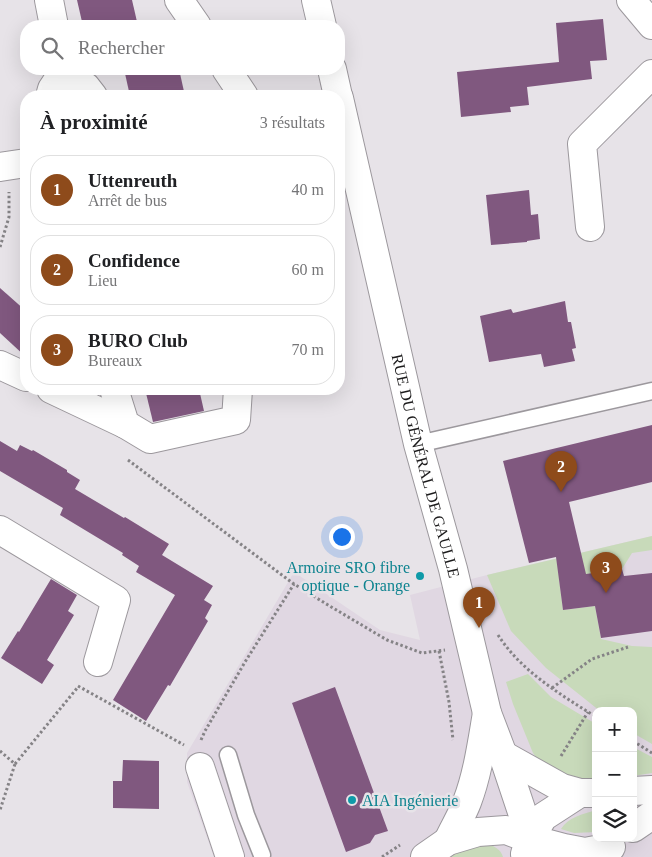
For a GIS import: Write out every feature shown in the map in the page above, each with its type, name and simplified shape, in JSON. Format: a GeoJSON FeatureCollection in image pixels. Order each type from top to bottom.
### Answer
{"type":"FeatureCollection","features":[{"type":"Feature","properties":{"kind":"street"},"geometry":{"type":"LineString","coordinates":[[49,0],[53,20]]}},
{"type":"Feature","properties":{"kind":"street"},"geometry":{"type":"LineString","coordinates":[[179,0],[193,20]]}},
{"type":"Feature","properties":{"kind":"street"},"geometry":{"type":"LineString","coordinates":[[316,0],[321,20]]}},
{"type":"Feature","properties":{"kind":"street"},"geometry":{"type":"LineString","coordinates":[[631,0],[652,25]]}},
{"type":"Feature","properties":{"kind":"street"},"geometry":{"type":"LineString","coordinates":[[590,227],[582,144],[652,74]]}},
{"type":"Feature","properties":{"kind":"street"},"geometry":{"type":"LineString","coordinates":[[52,90],[60,75]]}},
{"type":"Feature","properties":{"kind":"street"},"geometry":{"type":"LineString","coordinates":[[70,75],[88,90]]}},
{"type":"Feature","properties":{"kind":"street"},"geometry":{"type":"LineString","coordinates":[[230,75],[240,90]]}},
{"type":"Feature","properties":{"kind":"street","name":"RUE DU GÉNÉRAL DE GAULLE"},"geometry":{"type":"LineString","coordinates":[[334,75],[337,90]]}},
{"type":"Feature","properties":{"kind":"street","name":"RUE DU GÉNÉRAL DE GAULLE"},"geometry":{"type":"LineString","coordinates":[[345,123],[418,444],[453,569],[487,713],[503,755],[530,851]]}},
{"type":"Feature","properties":{"kind":"street"},"geometry":{"type":"LineString","coordinates":[[0,365],[20,374]]}},
{"type":"Feature","properties":{"kind":"street"},"geometry":{"type":"LineString","coordinates":[[64,395],[150,438],[236,420],[238,395]]}},
{"type":"Feature","properties":{"kind":"street"},"geometry":{"type":"LineString","coordinates":[[116,395],[125,424]]}},
{"type":"Feature","properties":{"kind":"street"},"geometry":{"type":"LineString","coordinates":[[0,530],[116,600],[98,662]]}},
{"type":"Feature","properties":{"kind":"street"},"geometry":{"type":"LineString","coordinates":[[448,841],[467,804],[480,757],[487,713]]}},
{"type":"Feature","properties":{"kind":"street"},"geometry":{"type":"LineString","coordinates":[[503,755],[562,788],[588,793]]}},
{"type":"Feature","properties":{"kind":"street"},"geometry":{"type":"LineString","coordinates":[[200,767],[230,857]]}},
{"type":"Feature","properties":{"kind":"street"},"geometry":{"type":"LineString","coordinates":[[637,791],[652,790]]}},
{"type":"Feature","properties":{"kind":"street"},"geometry":{"type":"LineString","coordinates":[[530,851],[543,817],[588,793]]}},
{"type":"Feature","properties":{"kind":"street"},"geometry":{"type":"LineString","coordinates":[[637,825],[652,815]]}},
{"type":"Feature","properties":{"kind":"street"},"geometry":{"type":"LineString","coordinates":[[425,857],[448,841],[478,832],[506,830],[530,851],[564,848],[585,852],[613,848]]}},
{"type":"Feature","properties":{"kind":"lane"},"geometry":{"type":"LineString","coordinates":[[418,444],[652,391]]}},
{"type":"Feature","properties":{"kind":"lane"},"geometry":{"type":"LineString","coordinates":[[228,755],[246,815],[262,855]]}},
{"type":"Feature","properties":{"kind":"lane"},"geometry":{"type":"LineString","coordinates":[[219,823],[246,815]]}},
{"type":"Feature","properties":{"kind":"path"},"geometry":{"type":"LineString","coordinates":[[0,247],[9,217],[11,166]]}},
{"type":"Feature","properties":{"kind":"path"},"geometry":{"type":"LineString","coordinates":[[124,457],[294,584],[387,640],[422,653],[471,643]]}},
{"type":"Feature","properties":{"kind":"path"},"geometry":{"type":"LineString","coordinates":[[200,767],[196,751],[205,731],[294,584]]}},
{"type":"Feature","properties":{"kind":"path"},"geometry":{"type":"LineString","coordinates":[[552,688],[592,659],[628,647]]}},
{"type":"Feature","properties":{"kind":"path"},"geometry":{"type":"LineString","coordinates":[[439,651],[449,702],[454,744]]}},
{"type":"Feature","properties":{"kind":"path"},"geometry":{"type":"LineString","coordinates":[[0,810],[15,764],[98,662]]}},
{"type":"Feature","properties":{"kind":"path"},"geometry":{"type":"LineString","coordinates":[[78,686],[178,742]]}},
{"type":"Feature","properties":{"kind":"path"},"geometry":{"type":"LineString","coordinates":[[588,712],[592,714]]}},
{"type":"Feature","properties":{"kind":"path"},"geometry":{"type":"LineString","coordinates":[[637,743],[652,752]]}},
{"type":"Feature","properties":{"kind":"path"},"geometry":{"type":"LineString","coordinates":[[0,751],[15,764]]}},
{"type":"Feature","properties":{"kind":"shaded area"},"geometry":{"type":"Polygon","coordinates":[[[652,536],[652,857],[214,857],[187,782],[187,753],[294,572],[380,630],[420,640],[410,595],[652,536]]]}},
{"type":"Feature","properties":{"kind":"green space"},"geometry":{"type":"Polygon","coordinates":[[[652,536],[652,550],[632,553],[622,569],[559,578],[563,610],[595,606],[601,639],[632,646],[652,647],[652,744],[637,735],[637,707],[595,707],[546,668],[511,631],[487,575],[652,536]]]}},
{"type":"Feature","properties":{"kind":"green space"},"geometry":{"type":"Polygon","coordinates":[[[528,674],[551,697],[592,722],[592,781],[579,781],[543,767],[533,753],[506,682],[528,674]]]}},
{"type":"Feature","properties":{"kind":"green space"},"geometry":{"type":"Polygon","coordinates":[[[637,749],[652,757],[652,773],[637,775],[637,749]]]}},
{"type":"Feature","properties":{"kind":"green space"},"geometry":{"type":"Polygon","coordinates":[[[592,811],[592,832],[574,833],[561,829],[572,819],[592,811]]]}},
{"type":"Feature","properties":{"kind":"green space"},"geometry":{"type":"Polygon","coordinates":[[[486,842],[499,850],[503,857],[447,857],[461,848],[486,842]]]}},
{"type":"Feature","properties":{"kind":"building"},"geometry":{"type":"Polygon","coordinates":[[[77,0],[132,0],[137,20],[82,20],[77,0]]]}},
{"type":"Feature","properties":{"kind":"building"},"geometry":{"type":"Polygon","coordinates":[[[603,19],[607,60],[590,61],[592,79],[527,87],[529,105],[510,107],[511,112],[461,117],[457,72],[559,62],[556,23],[603,19]]]}},
{"type":"Feature","properties":{"kind":"building"},"geometry":{"type":"Polygon","coordinates":[[[125,75],[180,75],[184,90],[129,90],[125,75]]]}},
{"type":"Feature","properties":{"kind":"building"},"geometry":{"type":"Polygon","coordinates":[[[529,190],[531,215],[538,214],[540,239],[491,245],[486,195],[529,190]]]}},
{"type":"Feature","properties":{"kind":"building"},"geometry":{"type":"Polygon","coordinates":[[[0,288],[20,306],[20,351],[0,333],[0,288]]]}},
{"type":"Feature","properties":{"kind":"building"},"geometry":{"type":"Polygon","coordinates":[[[565,301],[568,322],[571,322],[576,348],[572,349],[575,361],[544,367],[541,354],[489,362],[480,316],[511,309],[513,313],[565,301]]]}},
{"type":"Feature","properties":{"kind":"building"},"geometry":{"type":"Polygon","coordinates":[[[146,395],[200,395],[204,411],[153,422],[146,395]]]}},
{"type":"Feature","properties":{"kind":"building"},"geometry":{"type":"Polygon","coordinates":[[[652,425],[652,482],[569,502],[586,574],[622,569],[624,576],[652,573],[652,631],[601,638],[595,606],[563,610],[556,557],[529,563],[503,461],[652,425]]]}},
{"type":"Feature","properties":{"kind":"building"},"geometry":{"type":"Polygon","coordinates":[[[0,441],[17,451],[20,445],[33,450],[67,470],[67,472],[80,480],[75,489],[169,544],[162,555],[213,586],[204,600],[212,605],[205,618],[208,621],[170,686],[168,685],[146,721],[113,700],[175,595],[136,572],[139,566],[122,555],[123,553],[60,515],[63,508],[0,471],[0,441]]]}},
{"type":"Feature","properties":{"kind":"building"},"geometry":{"type":"Polygon","coordinates":[[[51,579],[77,595],[68,611],[74,615],[47,660],[54,665],[42,684],[1,658],[51,579]]]}},
{"type":"Feature","properties":{"kind":"building","name":"AIA Ingénierie"},"geometry":{"type":"Polygon","coordinates":[[[335,687],[388,831],[375,835],[370,843],[346,852],[292,703],[335,687]]]}},
{"type":"Feature","properties":{"kind":"building"},"geometry":{"type":"Polygon","coordinates":[[[123,760],[159,761],[159,809],[113,808],[113,781],[122,781],[123,760]]]}},
{"type":"Feature","properties":{"kind":"place","name":"Confidence"},"geometry":{"type":"Point","coordinates":[561,492]}},
{"type":"Feature","properties":{"kind":"place","name":"Armoire SRO fibre optique - Orange"},"geometry":{"type":"Point","coordinates":[420,576]}},
{"type":"Feature","properties":{"kind":"place","name":"BURO Club"},"geometry":{"type":"Point","coordinates":[606,593]}},
{"type":"Feature","properties":{"kind":"place","name":"Uttenreuth"},"geometry":{"type":"Point","coordinates":[479,628]}},
{"type":"Feature","properties":{"kind":"place","name":"AIA Ingénierie"},"geometry":{"type":"Point","coordinates":[352,800]}}]}
